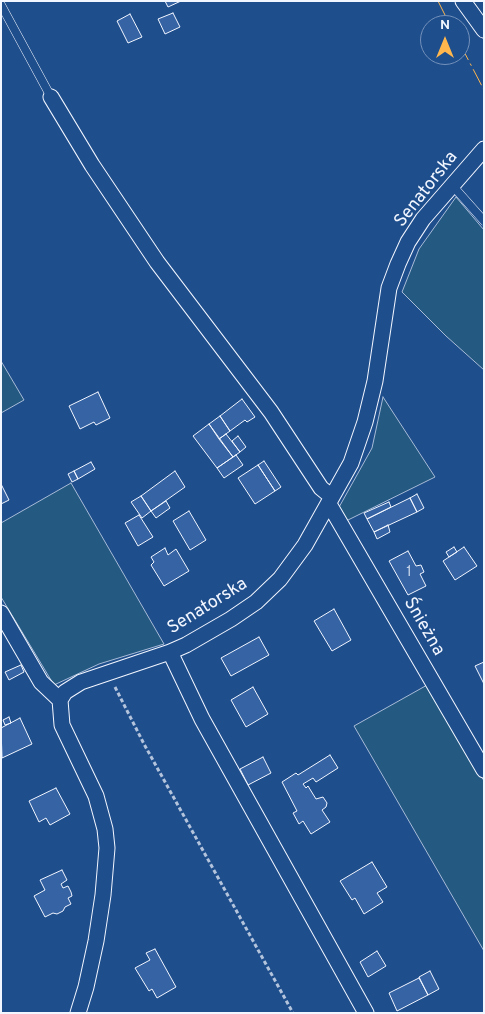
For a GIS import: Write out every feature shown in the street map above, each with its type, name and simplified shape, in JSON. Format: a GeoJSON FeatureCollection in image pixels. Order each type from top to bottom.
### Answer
{"type":"FeatureCollection","features":[{"type":"Feature","properties":{"kind":"street"},"geometry":{"type":"LineString","coordinates":[[463,1],[484,30]]}},
{"type":"Feature","properties":{"kind":"street","name":"Śnieżna"},"geometry":{"type":"LineString","coordinates":[[51,97],[156,262],[271,412],[330,501],[484,770]]}},
{"type":"Feature","properties":{"kind":"street","name":"Senatorska"},"geometry":{"type":"LineString","coordinates":[[60,700],[66,692],[82,682],[170,652],[231,619],[268,592],[280,579],[305,545],[351,463],[365,422],[375,381],[389,288],[408,242],[423,219],[484,149]]}},
{"type":"Feature","properties":{"kind":"street"},"geometry":{"type":"LineString","coordinates":[[1,613],[41,682],[60,700],[62,724],[96,796],[105,829],[107,848],[103,895],[96,941],[78,1013]]}},
{"type":"Feature","properties":{"kind":"street"},"geometry":{"type":"LineString","coordinates":[[170,652],[202,719],[366,1013]]}},
{"type":"Feature","properties":{"kind":"lane"},"geometry":{"type":"LineString","coordinates":[[1,6],[51,97]]}},
{"type":"Feature","properties":{"kind":"lane"},"geometry":{"type":"LineString","coordinates":[[452,185],[484,221]]}},
{"type":"Feature","properties":{"kind":"path"},"geometry":{"type":"LineString","coordinates":[[108,673],[149,753],[293,1013]]}},
{"type":"Feature","properties":{"kind":"shaded area"},"geometry":{"type":"Polygon","coordinates":[[[456,197],[484,230],[484,370],[446,336],[402,292],[419,249],[456,197]]]}},
{"type":"Feature","properties":{"kind":"shaded area"},"geometry":{"type":"Polygon","coordinates":[[[1,361],[24,400],[1,413],[1,361]]]}},
{"type":"Feature","properties":{"kind":"shaded area"},"geometry":{"type":"Polygon","coordinates":[[[383,397],[435,477],[346,521],[338,509],[372,448],[383,397]]]}},
{"type":"Feature","properties":{"kind":"shaded area"},"geometry":{"type":"Polygon","coordinates":[[[71,483],[164,644],[99,664],[54,685],[1,597],[1,523],[71,483]]]}},
{"type":"Feature","properties":{"kind":"shaded area"},"geometry":{"type":"Polygon","coordinates":[[[429,684],[484,781],[484,951],[354,726],[429,684]]]}},
{"type":"Feature","properties":{"kind":"building"},"geometry":{"type":"Polygon","coordinates":[[[165,1],[181,1],[168,7],[165,1]]]}},
{"type":"Feature","properties":{"kind":"building"},"geometry":{"type":"Polygon","coordinates":[[[173,13],[180,27],[165,34],[158,19],[173,13]]]}},
{"type":"Feature","properties":{"kind":"building"},"geometry":{"type":"Polygon","coordinates":[[[130,14],[142,37],[128,43],[117,21],[130,14]]]}},
{"type":"Feature","properties":{"kind":"building"},"geometry":{"type":"Polygon","coordinates":[[[98,392],[110,418],[96,425],[94,422],[80,429],[69,406],[98,392]]]}},
{"type":"Feature","properties":{"kind":"building"},"geometry":{"type":"Polygon","coordinates":[[[242,399],[255,417],[247,422],[245,420],[230,431],[220,416],[242,399]]]}},
{"type":"Feature","properties":{"kind":"building"},"geometry":{"type":"Polygon","coordinates":[[[220,416],[230,431],[219,439],[209,424],[220,416]]]}},
{"type":"Feature","properties":{"kind":"building"},"geometry":{"type":"Polygon","coordinates":[[[209,424],[233,457],[217,468],[193,436],[209,424]]]}},
{"type":"Feature","properties":{"kind":"building"},"geometry":{"type":"Polygon","coordinates":[[[226,434],[240,452],[233,457],[219,439],[226,434]]]}},
{"type":"Feature","properties":{"kind":"building"},"geometry":{"type":"Polygon","coordinates":[[[238,436],[246,447],[240,452],[232,441],[238,436]]]}},
{"type":"Feature","properties":{"kind":"building"},"geometry":{"type":"Polygon","coordinates":[[[236,455],[243,465],[224,478],[217,468],[236,455]]]}},
{"type":"Feature","properties":{"kind":"building"},"geometry":{"type":"Polygon","coordinates":[[[264,461],[281,487],[275,491],[258,465],[264,461]]]}},
{"type":"Feature","properties":{"kind":"building"},"geometry":{"type":"Polygon","coordinates":[[[91,462],[95,469],[78,479],[74,471],[91,462]]]}},
{"type":"Feature","properties":{"kind":"building"},"geometry":{"type":"Polygon","coordinates":[[[258,465],[275,491],[255,504],[238,478],[258,465]]]}},
{"type":"Feature","properties":{"kind":"building"},"geometry":{"type":"Polygon","coordinates":[[[74,471],[78,479],[72,482],[68,474],[74,471]]]}},
{"type":"Feature","properties":{"kind":"building"},"geometry":{"type":"Polygon","coordinates":[[[175,471],[185,487],[151,511],[141,496],[175,471]]]}},
{"type":"Feature","properties":{"kind":"building"},"geometry":{"type":"Polygon","coordinates":[[[1,484],[9,500],[1,504],[1,484]]]}},
{"type":"Feature","properties":{"kind":"building"},"geometry":{"type":"Polygon","coordinates":[[[417,494],[424,508],[417,512],[410,498],[417,494]]]}},
{"type":"Feature","properties":{"kind":"building"},"geometry":{"type":"Polygon","coordinates":[[[141,496],[151,511],[142,518],[131,502],[141,496]]]}},
{"type":"Feature","properties":{"kind":"building"},"geometry":{"type":"Polygon","coordinates":[[[410,498],[417,512],[374,532],[367,519],[410,498]]]}},
{"type":"Feature","properties":{"kind":"building"},"geometry":{"type":"Polygon","coordinates":[[[166,501],[170,508],[156,518],[151,511],[166,501]]]}},
{"type":"Feature","properties":{"kind":"building"},"geometry":{"type":"Polygon","coordinates":[[[389,502],[391,507],[367,519],[364,513],[389,502]]]}},
{"type":"Feature","properties":{"kind":"building"},"geometry":{"type":"Polygon","coordinates":[[[189,511],[206,540],[190,550],[173,521],[189,511]]]}},
{"type":"Feature","properties":{"kind":"building"},"geometry":{"type":"Polygon","coordinates":[[[139,515],[153,537],[138,546],[125,523],[139,515]]]}},
{"type":"Feature","properties":{"kind":"building"},"geometry":{"type":"Polygon","coordinates":[[[388,525],[390,532],[377,539],[374,532],[388,525]]]}},
{"type":"Feature","properties":{"kind":"building"},"geometry":{"type":"Polygon","coordinates":[[[454,547],[457,552],[449,557],[446,552],[454,547]]]}},
{"type":"Feature","properties":{"kind":"building"},"geometry":{"type":"Polygon","coordinates":[[[464,547],[477,566],[455,580],[443,561],[464,547]]]}},
{"type":"Feature","properties":{"kind":"building"},"geometry":{"type":"Polygon","coordinates":[[[165,548],[168,555],[176,549],[189,571],[164,586],[151,565],[154,562],[151,557],[165,548]]]}},
{"type":"Feature","properties":{"kind":"building"},"geometry":{"type":"Polygon","coordinates":[[[408,551],[416,566],[421,565],[424,572],[420,574],[426,586],[408,595],[389,561],[408,551]]]}},
{"type":"Feature","properties":{"kind":"building"},"geometry":{"type":"Polygon","coordinates":[[[334,609],[351,640],[332,651],[314,621],[334,609]]]}},
{"type":"Feature","properties":{"kind":"building"},"geometry":{"type":"Polygon","coordinates":[[[259,637],[269,655],[231,676],[221,658],[259,637]]]}},
{"type":"Feature","properties":{"kind":"building"},"geometry":{"type":"Polygon","coordinates":[[[484,662],[484,684],[475,666],[484,662]]]}},
{"type":"Feature","properties":{"kind":"building"},"geometry":{"type":"Polygon","coordinates":[[[21,665],[24,672],[9,680],[5,672],[21,665]]]}},
{"type":"Feature","properties":{"kind":"building"},"geometry":{"type":"Polygon","coordinates":[[[253,687],[268,714],[246,727],[231,700],[253,687]]]}},
{"type":"Feature","properties":{"kind":"building"},"geometry":{"type":"Polygon","coordinates":[[[9,717],[11,723],[5,725],[3,720],[9,717]]]}},
{"type":"Feature","properties":{"kind":"building"},"geometry":{"type":"Polygon","coordinates":[[[20,718],[32,744],[2,758],[1,728],[20,718]]]}},
{"type":"Feature","properties":{"kind":"building"},"geometry":{"type":"Polygon","coordinates":[[[330,755],[338,768],[316,782],[313,778],[303,784],[306,788],[308,786],[316,799],[323,797],[327,803],[326,807],[322,810],[330,822],[311,834],[303,821],[299,824],[293,813],[297,811],[282,782],[296,773],[298,775],[330,755]]]}},
{"type":"Feature","properties":{"kind":"building"},"geometry":{"type":"Polygon","coordinates":[[[263,757],[271,773],[248,785],[240,769],[263,757]]]}},
{"type":"Feature","properties":{"kind":"building"},"geometry":{"type":"Polygon","coordinates":[[[56,788],[70,814],[50,825],[46,818],[39,822],[29,801],[56,788]]]}},
{"type":"Feature","properties":{"kind":"building"},"geometry":{"type":"Polygon","coordinates":[[[372,862],[387,887],[377,893],[383,902],[364,914],[355,898],[352,900],[340,881],[372,862]]]}},
{"type":"Feature","properties":{"kind":"building"},"geometry":{"type":"Polygon","coordinates":[[[62,870],[67,880],[61,884],[63,888],[68,886],[71,892],[72,896],[68,898],[71,904],[57,914],[53,913],[45,917],[34,896],[45,890],[40,880],[62,870]]]}},
{"type":"Feature","properties":{"kind":"building"},"geometry":{"type":"Polygon","coordinates":[[[155,949],[176,987],[157,998],[152,989],[149,991],[135,968],[150,960],[146,953],[155,949]]]}},
{"type":"Feature","properties":{"kind":"building"},"geometry":{"type":"Polygon","coordinates":[[[377,951],[386,966],[368,977],[360,962],[377,951]]]}},
{"type":"Feature","properties":{"kind":"building"},"geometry":{"type":"Polygon","coordinates":[[[430,971],[439,989],[428,995],[419,977],[430,971]]]}},
{"type":"Feature","properties":{"kind":"building"},"geometry":{"type":"Polygon","coordinates":[[[419,978],[428,995],[397,1011],[389,993],[419,978]]]}},
{"type":"Feature","properties":{"kind":"power"},"geometry":{"type":"LineString","coordinates":[[438,1],[445,15]]}},
{"type":"Feature","properties":{"kind":"power"},"geometry":{"type":"LineString","coordinates":[[470,63],[484,90]]}}]}
